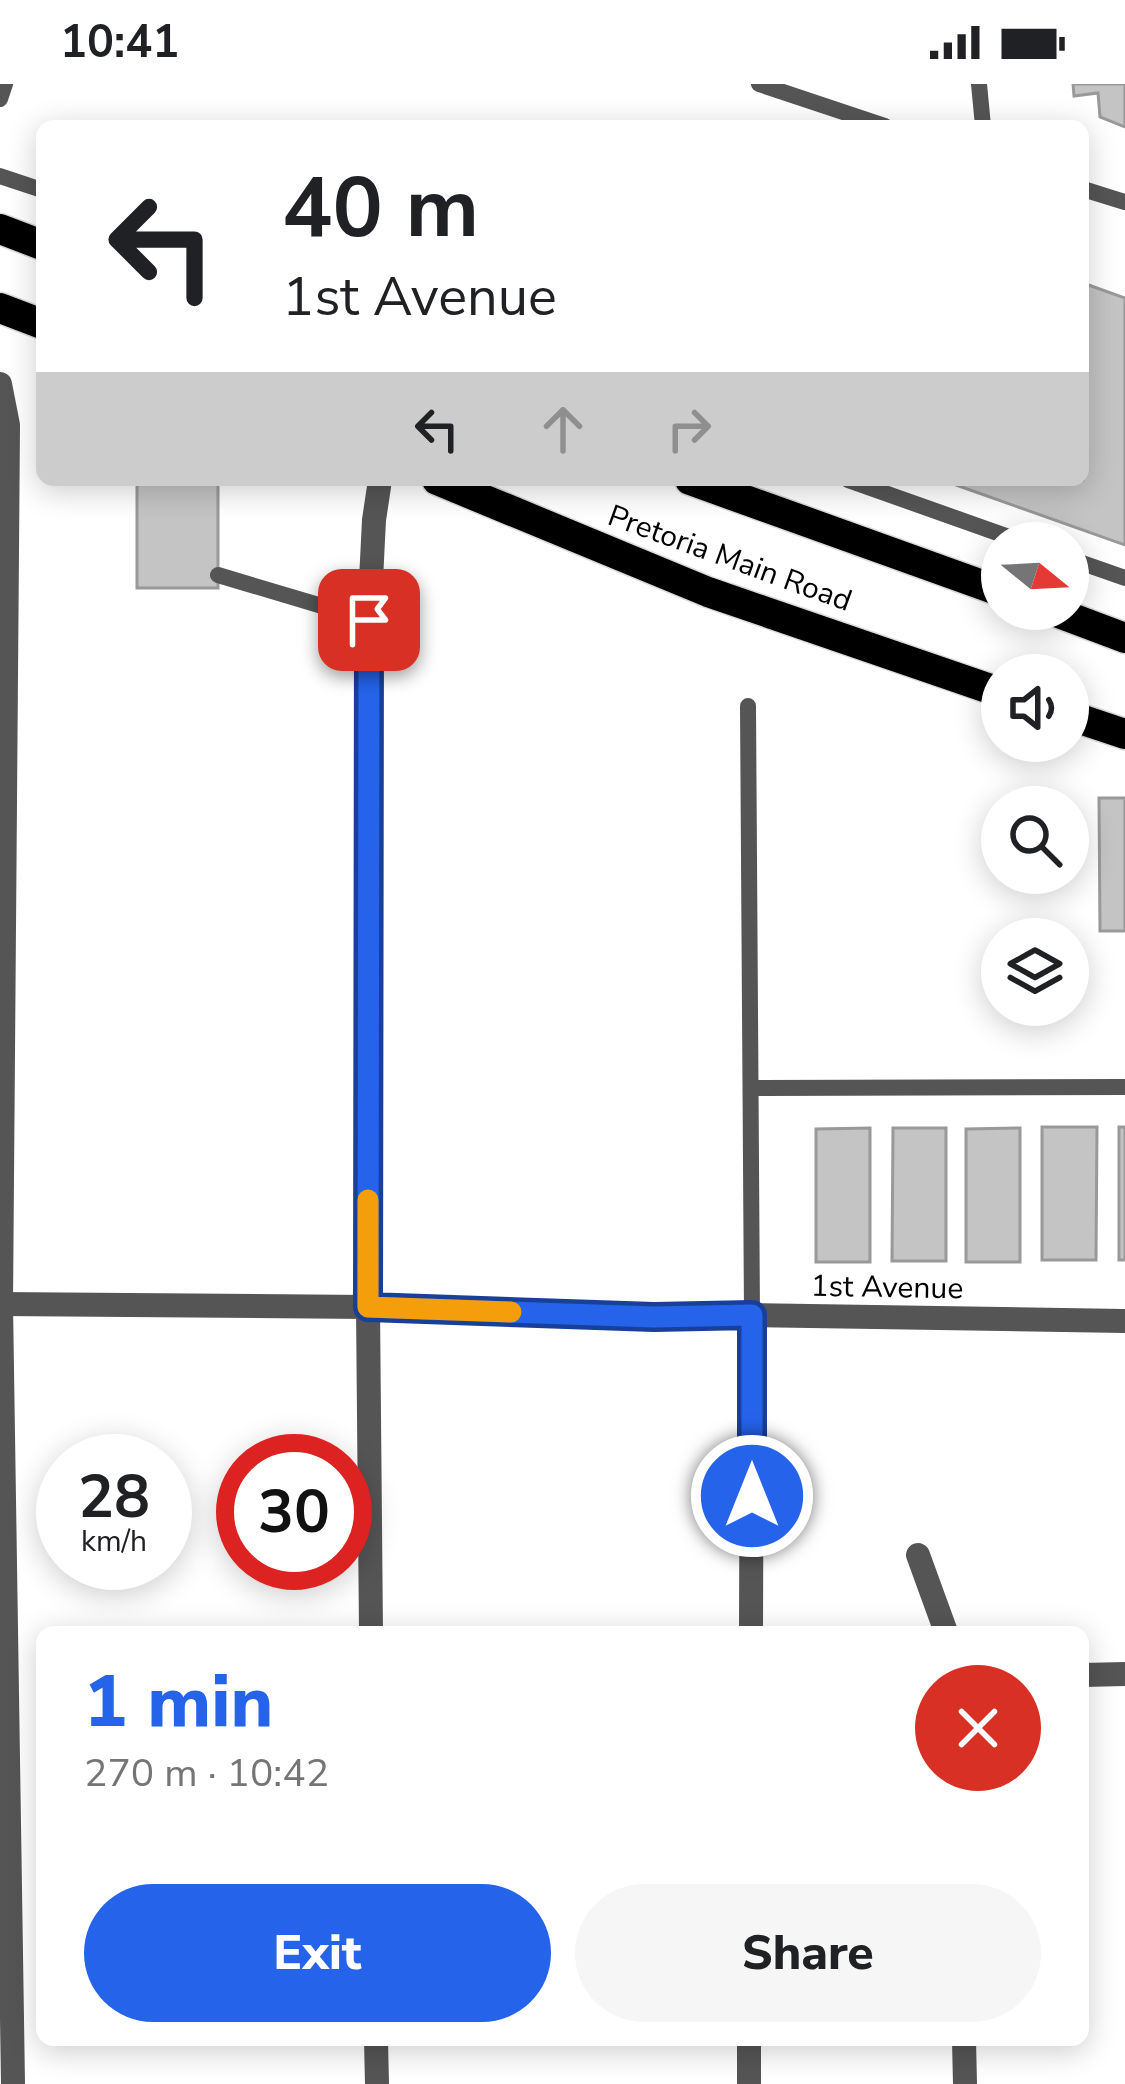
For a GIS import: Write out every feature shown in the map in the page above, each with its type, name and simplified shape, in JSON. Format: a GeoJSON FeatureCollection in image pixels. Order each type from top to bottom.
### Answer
{"type":"FeatureCollection","features":[{"type":"Feature","properties":{"kind":"main road"},"geometry":{"type":"LineString","coordinates":[[0,230],[36,243]]}},
{"type":"Feature","properties":{"kind":"main road"},"geometry":{"type":"LineString","coordinates":[[0,308],[36,322]]}},
{"type":"Feature","properties":{"kind":"main road","name":"Pretoria Main Road"},"geometry":{"type":"LineString","coordinates":[[452,486],[708,592],[981,686]]}},
{"type":"Feature","properties":{"kind":"main road","name":"Pretoria Main Road"},"geometry":{"type":"LineString","coordinates":[[707,486],[981,584]]}},
{"type":"Feature","properties":{"kind":"main road"},"geometry":{"type":"LineString","coordinates":[[1089,624],[1125,638]]}},
{"type":"Feature","properties":{"kind":"main road"},"geometry":{"type":"LineString","coordinates":[[1089,723],[1125,734]]}},
{"type":"Feature","properties":{"kind":"street"},"geometry":{"type":"LineString","coordinates":[[0,384],[8,425],[0,1304],[13,2084]]}},
{"type":"Feature","properties":{"kind":"street"},"geometry":{"type":"LineString","coordinates":[[371,1626],[369,620],[379,486]]}},
{"type":"Feature","properties":{"kind":"street","name":"1st Avenue"},"geometry":{"type":"LineString","coordinates":[[0,1304],[1125,1322]]}},
{"type":"Feature","properties":{"kind":"street"},"geometry":{"type":"LineString","coordinates":[[751,1626],[752,1315]]}},
{"type":"Feature","properties":{"kind":"street"},"geometry":{"type":"LineString","coordinates":[[918,1555],[944,1626]]}},
{"type":"Feature","properties":{"kind":"street"},"geometry":{"type":"LineString","coordinates":[[1089,1675],[1125,1674]]}},
{"type":"Feature","properties":{"kind":"street"},"geometry":{"type":"LineString","coordinates":[[376,2046],[377,2084]]}},
{"type":"Feature","properties":{"kind":"street"},"geometry":{"type":"LineString","coordinates":[[749,2046],[749,2084]]}},
{"type":"Feature","properties":{"kind":"street"},"geometry":{"type":"LineString","coordinates":[[964,2046],[965,2084]]}},
{"type":"Feature","properties":{"kind":"lane"},"geometry":{"type":"LineString","coordinates":[[0,99],[5,84]]}},
{"type":"Feature","properties":{"kind":"lane"},"geometry":{"type":"LineString","coordinates":[[759,84],[867,120]]}},
{"type":"Feature","properties":{"kind":"lane"},"geometry":{"type":"LineString","coordinates":[[979,84],[982,120]]}},
{"type":"Feature","properties":{"kind":"lane"},"geometry":{"type":"LineString","coordinates":[[0,176],[36,188]]}},
{"type":"Feature","properties":{"kind":"lane"},"geometry":{"type":"LineString","coordinates":[[1089,191],[1125,202]]}},
{"type":"Feature","properties":{"kind":"lane"},"geometry":{"type":"LineString","coordinates":[[865,486],[981,527]]}},
{"type":"Feature","properties":{"kind":"lane"},"geometry":{"type":"LineString","coordinates":[[1089,565],[1125,578]]}},
{"type":"Feature","properties":{"kind":"lane"},"geometry":{"type":"LineString","coordinates":[[218,575],[369,620]]}},
{"type":"Feature","properties":{"kind":"lane"},"geometry":{"type":"LineString","coordinates":[[748,706],[752,1315]]}},
{"type":"Feature","properties":{"kind":"lane"},"geometry":{"type":"LineString","coordinates":[[751,1088],[1125,1087]]}},
{"type":"Feature","properties":{"kind":"building"},"geometry":{"type":"Polygon","coordinates":[[[1073,84],[1125,84],[1125,127],[1100,117],[1098,93],[1074,96],[1073,84]]]}},
{"type":"Feature","properties":{"kind":"building"},"geometry":{"type":"Polygon","coordinates":[[[1089,285],[1125,298],[1125,545],[1089,532],[1089,522],[1060,522],[959,486],[1089,486],[1089,285]]]}},
{"type":"Feature","properties":{"kind":"building"},"geometry":{"type":"Polygon","coordinates":[[[137,486],[218,486],[218,588],[137,588],[137,486]]]}},
{"type":"Feature","properties":{"kind":"building"},"geometry":{"type":"Polygon","coordinates":[[[1099,798],[1125,798],[1125,931],[1100,931],[1099,798]]]}},
{"type":"Feature","properties":{"kind":"building"},"geometry":{"type":"Polygon","coordinates":[[[1042,1127],[1097,1127],[1096,1260],[1042,1260],[1042,1127]]]}},
{"type":"Feature","properties":{"kind":"building"},"geometry":{"type":"Polygon","coordinates":[[[1119,1127],[1125,1127],[1125,1260],[1119,1260],[1119,1127]]]}},
{"type":"Feature","properties":{"kind":"building"},"geometry":{"type":"Polygon","coordinates":[[[870,1128],[870,1262],[816,1262],[816,1129],[870,1128]]]}},
{"type":"Feature","properties":{"kind":"building"},"geometry":{"type":"Polygon","coordinates":[[[893,1128],[946,1128],[946,1261],[892,1261],[893,1128]]]}},
{"type":"Feature","properties":{"kind":"building"},"geometry":{"type":"Polygon","coordinates":[[[1020,1128],[1020,1262],[966,1262],[966,1129],[1020,1128]]]}},
{"type":"Feature","properties":{"kind":"slow traffic"},"geometry":{"type":"LineString","coordinates":[[368,1200],[368,1307],[511,1312]]}},
{"type":"Feature","properties":{"kind":"route"},"geometry":{"type":"LineString","coordinates":[[369,620],[368,1307],[654,1317],[752,1315],[752,1496]]}}]}
